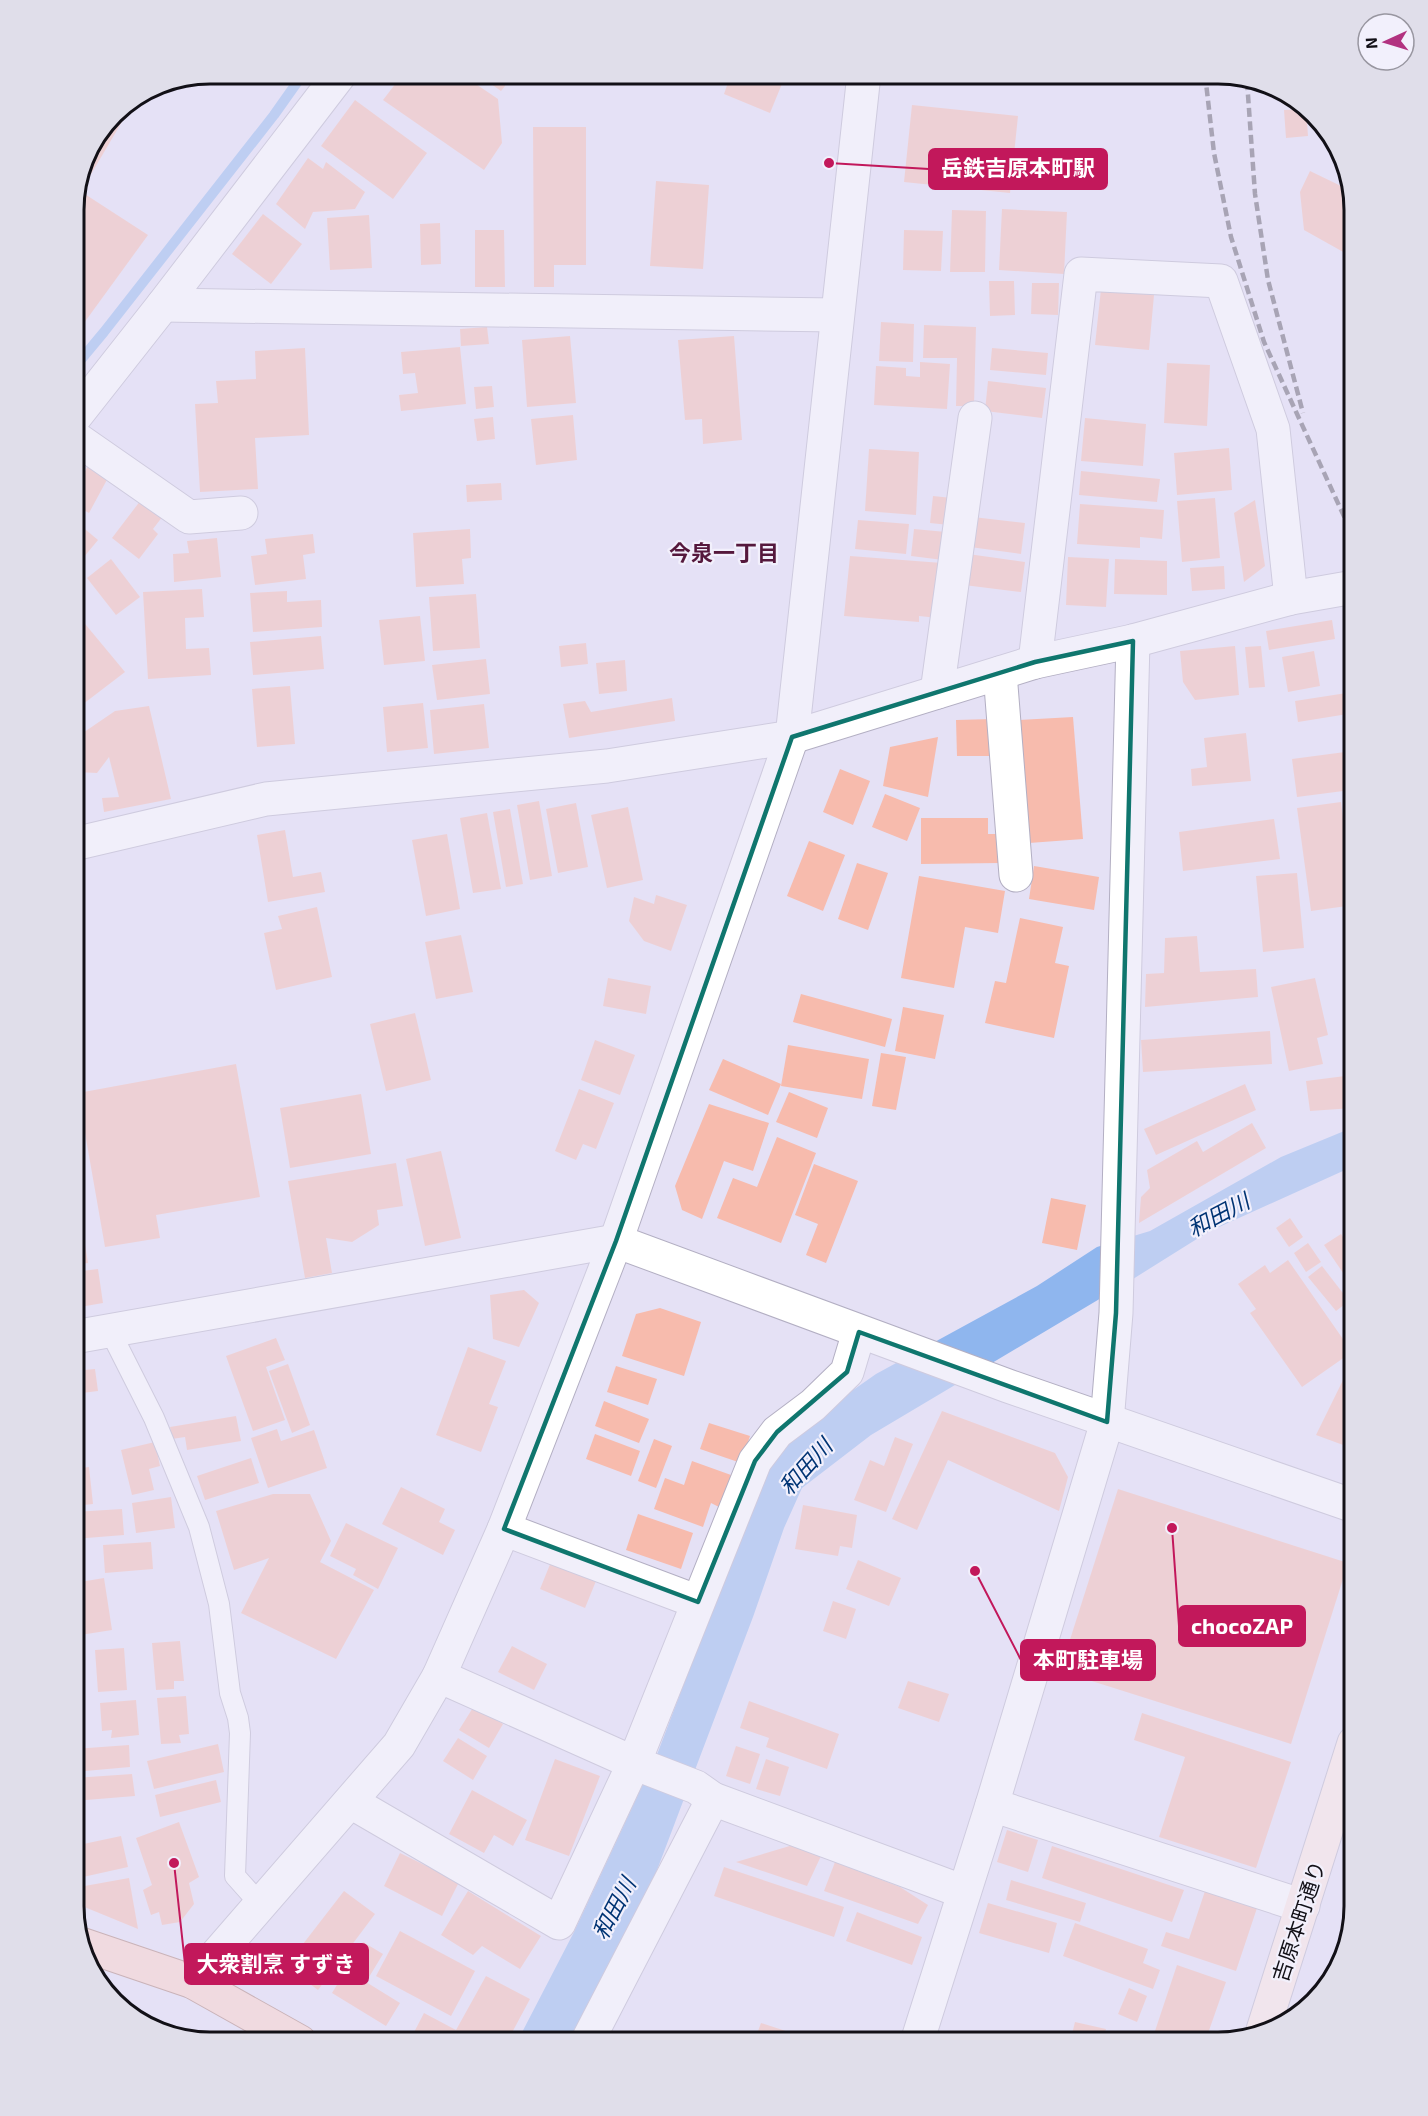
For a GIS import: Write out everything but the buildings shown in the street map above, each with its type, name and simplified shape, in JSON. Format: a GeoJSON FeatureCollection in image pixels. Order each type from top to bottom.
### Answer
{"type":"FeatureCollection","features":[{"type":"Feature","properties":{"kind":"main road","name":"吉原本町通り"},"geometry":{"type":"LineString","coordinates":[[1266,2022],[1344,1775]]}},
{"type":"Feature","properties":{"kind":"main road"},"geometry":{"type":"LineString","coordinates":[[91,1948],[193,1982],[282,2032]]}},
{"type":"Feature","properties":{"kind":"street"},"geometry":{"type":"LineString","coordinates":[[84,405],[332,84]]}},
{"type":"Feature","properties":{"kind":"street"},"geometry":{"type":"LineString","coordinates":[[193,1982],[399,1746],[439,1676],[504,1529],[616,1241],[792,737],[863,84]]}},
{"type":"Feature","properties":{"kind":"street"},"geometry":{"type":"LineString","coordinates":[[1035,662],[1082,274],[1221,280],[1273,429],[1291,598]]}},
{"type":"Feature","properties":{"kind":"street"},"geometry":{"type":"LineString","coordinates":[[163,305],[837,315]]}},
{"type":"Feature","properties":{"kind":"street"},"geometry":{"type":"LineString","coordinates":[[938,692],[975,418]]}},
{"type":"Feature","properties":{"kind":"street"},"geometry":{"type":"LineString","coordinates":[[84,444],[189,517],[241,513]]}},
{"type":"Feature","properties":{"kind":"street"},"geometry":{"type":"LineString","coordinates":[[84,842],[266,799],[607,766],[792,737],[1035,662],[1132,641],[1291,598],[1344,594]]}},
{"type":"Feature","properties":{"kind":"street"},"geometry":{"type":"LineString","coordinates":[[920,2032],[992,1805],[1107,1422],[1116,1313],[1132,641]]}},
{"type":"Feature","properties":{"kind":"street"},"geometry":{"type":"LineString","coordinates":[[1000,673],[1016,875]]}},
{"type":"Feature","properties":{"kind":"street"},"geometry":{"type":"LineString","coordinates":[[84,1335],[616,1241],[1107,1422],[1344,1503]]}},
{"type":"Feature","properties":{"kind":"street"},"geometry":{"type":"LineString","coordinates":[[351,1802],[559,1923],[638,1765],[698,1602],[755,1461],[777,1432],[813,1405],[847,1372],[859,1332]]}},
{"type":"Feature","properties":{"kind":"street"},"geometry":{"type":"LineString","coordinates":[[504,1529],[698,1602]]}},
{"type":"Feature","properties":{"kind":"street"},"geometry":{"type":"LineString","coordinates":[[439,1676],[704,1793],[964,1892]]}},
{"type":"Feature","properties":{"kind":"street"},"geometry":{"type":"LineString","coordinates":[[592,2032],[704,1793]]}},
{"type":"Feature","properties":{"kind":"street"},"geometry":{"type":"LineString","coordinates":[[992,1805],[1303,1906]]}},
{"type":"Feature","properties":{"kind":"lane"},"geometry":{"type":"LineString","coordinates":[[109,1329],[154,1418],[199,1527],[219,1604],[230,1693],[239,1725],[235,1876],[260,1904]]}},
{"type":"Feature","properties":{"kind":"highlighted area"},"geometry":{"type":"Polygon","coordinates":[[[1133,641],[1116,1313],[1107,1422],[859,1332],[847,1372],[777,1432],[755,1461],[698,1602],[504,1529],[616,1241],[792,737],[1035,662],[1133,641]]]}},
{"type":"Feature","properties":{"kind":"water","name":"和田川"},"geometry":{"type":"Polygon","coordinates":[[[1344,1131],[1344,1171],[1208,1232],[871,1435],[802,1488],[784,1528],[753,1617],[643,1907],[574,2032],[522,2032],[574,1932],[658,1752],[765,1471],[799,1428],[876,1374],[1037,1286],[1097,1247],[1150,1231],[1281,1157],[1344,1131]]]}},
{"type":"Feature","properties":{"kind":"waterway"},"geometry":{"type":"LineString","coordinates":[[84,356],[296,84]]}},
{"type":"Feature","properties":{"kind":"railway"},"geometry":{"type":"LineString","coordinates":[[1206,84],[1214,153],[1231,237],[1264,342],[1344,516]]}},
{"type":"Feature","properties":{"kind":"railway"},"geometry":{"type":"LineString","coordinates":[[1247,87],[1255,194],[1268,280],[1303,413]]}},
{"type":"Feature","properties":{"kind":"place","name":"岳鉄吉原本町駅"},"geometry":{"type":"Point","coordinates":[829,163]}},
{"type":"Feature","properties":{"kind":"place","name":"chocoZAP"},"geometry":{"type":"Point","coordinates":[1172,1528]}},
{"type":"Feature","properties":{"kind":"place","name":"本町駐車場"},"geometry":{"type":"Point","coordinates":[975,1571]}},
{"type":"Feature","properties":{"kind":"place","name":"大衆割烹 すずき"},"geometry":{"type":"Point","coordinates":[174,1863]}},
{"type":"Feature","properties":{"kind":"district","name":"今泉一丁目"},"geometry":{"type":"Point","coordinates":[724,552]}}]}
